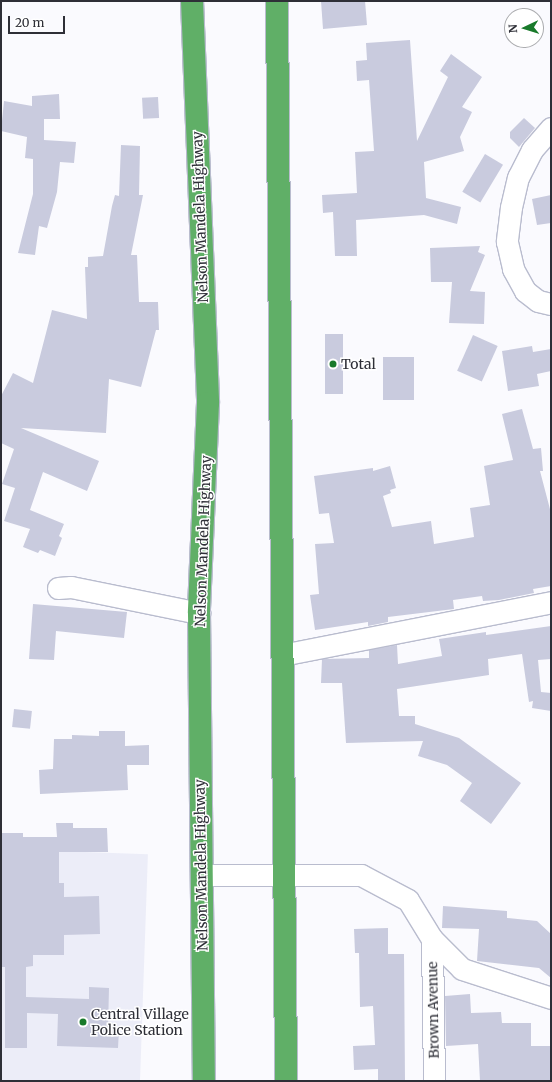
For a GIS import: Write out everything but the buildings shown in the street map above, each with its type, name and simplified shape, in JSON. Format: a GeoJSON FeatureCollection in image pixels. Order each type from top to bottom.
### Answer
{"type":"FeatureCollection","features":[{"type":"Feature","properties":{"kind":"highway","name":"Nelson Mandela Highway"},"geometry":{"type":"LineString","coordinates":[[192,1],[208,403],[200,613],[201,875],[204,1081]]}},
{"type":"Feature","properties":{"kind":"highway"},"geometry":{"type":"LineString","coordinates":[[277,1],[286,1081]]}},
{"type":"Feature","properties":{"kind":"street"},"geometry":{"type":"LineString","coordinates":[[551,128],[532,150],[518,177],[511,207],[507,242],[513,269],[525,291],[538,301],[551,304]]}},
{"type":"Feature","properties":{"kind":"street"},"geometry":{"type":"LineString","coordinates":[[58,588],[71,587],[200,613]]}},
{"type":"Feature","properties":{"kind":"street"},"geometry":{"type":"LineString","coordinates":[[282,655],[551,602]]}},
{"type":"Feature","properties":{"kind":"street"},"geometry":{"type":"LineString","coordinates":[[201,875],[284,873],[361,875],[408,900],[432,938],[462,970],[551,998]]}},
{"type":"Feature","properties":{"kind":"street","name":"Brown Avenue"},"geometry":{"type":"LineString","coordinates":[[432,938],[434,1081]]}},
{"type":"Feature","properties":{"kind":"shaded area"},"geometry":{"type":"Polygon","coordinates":[[[1,849],[148,854],[140,1081],[1,1081],[1,849]]]}},
{"type":"Feature","properties":{"kind":"place","name":"Total"},"geometry":{"type":"Point","coordinates":[333,364]}},
{"type":"Feature","properties":{"kind":"place","name":"Central Village Police Station"},"geometry":{"type":"Point","coordinates":[83,1022]}}]}
